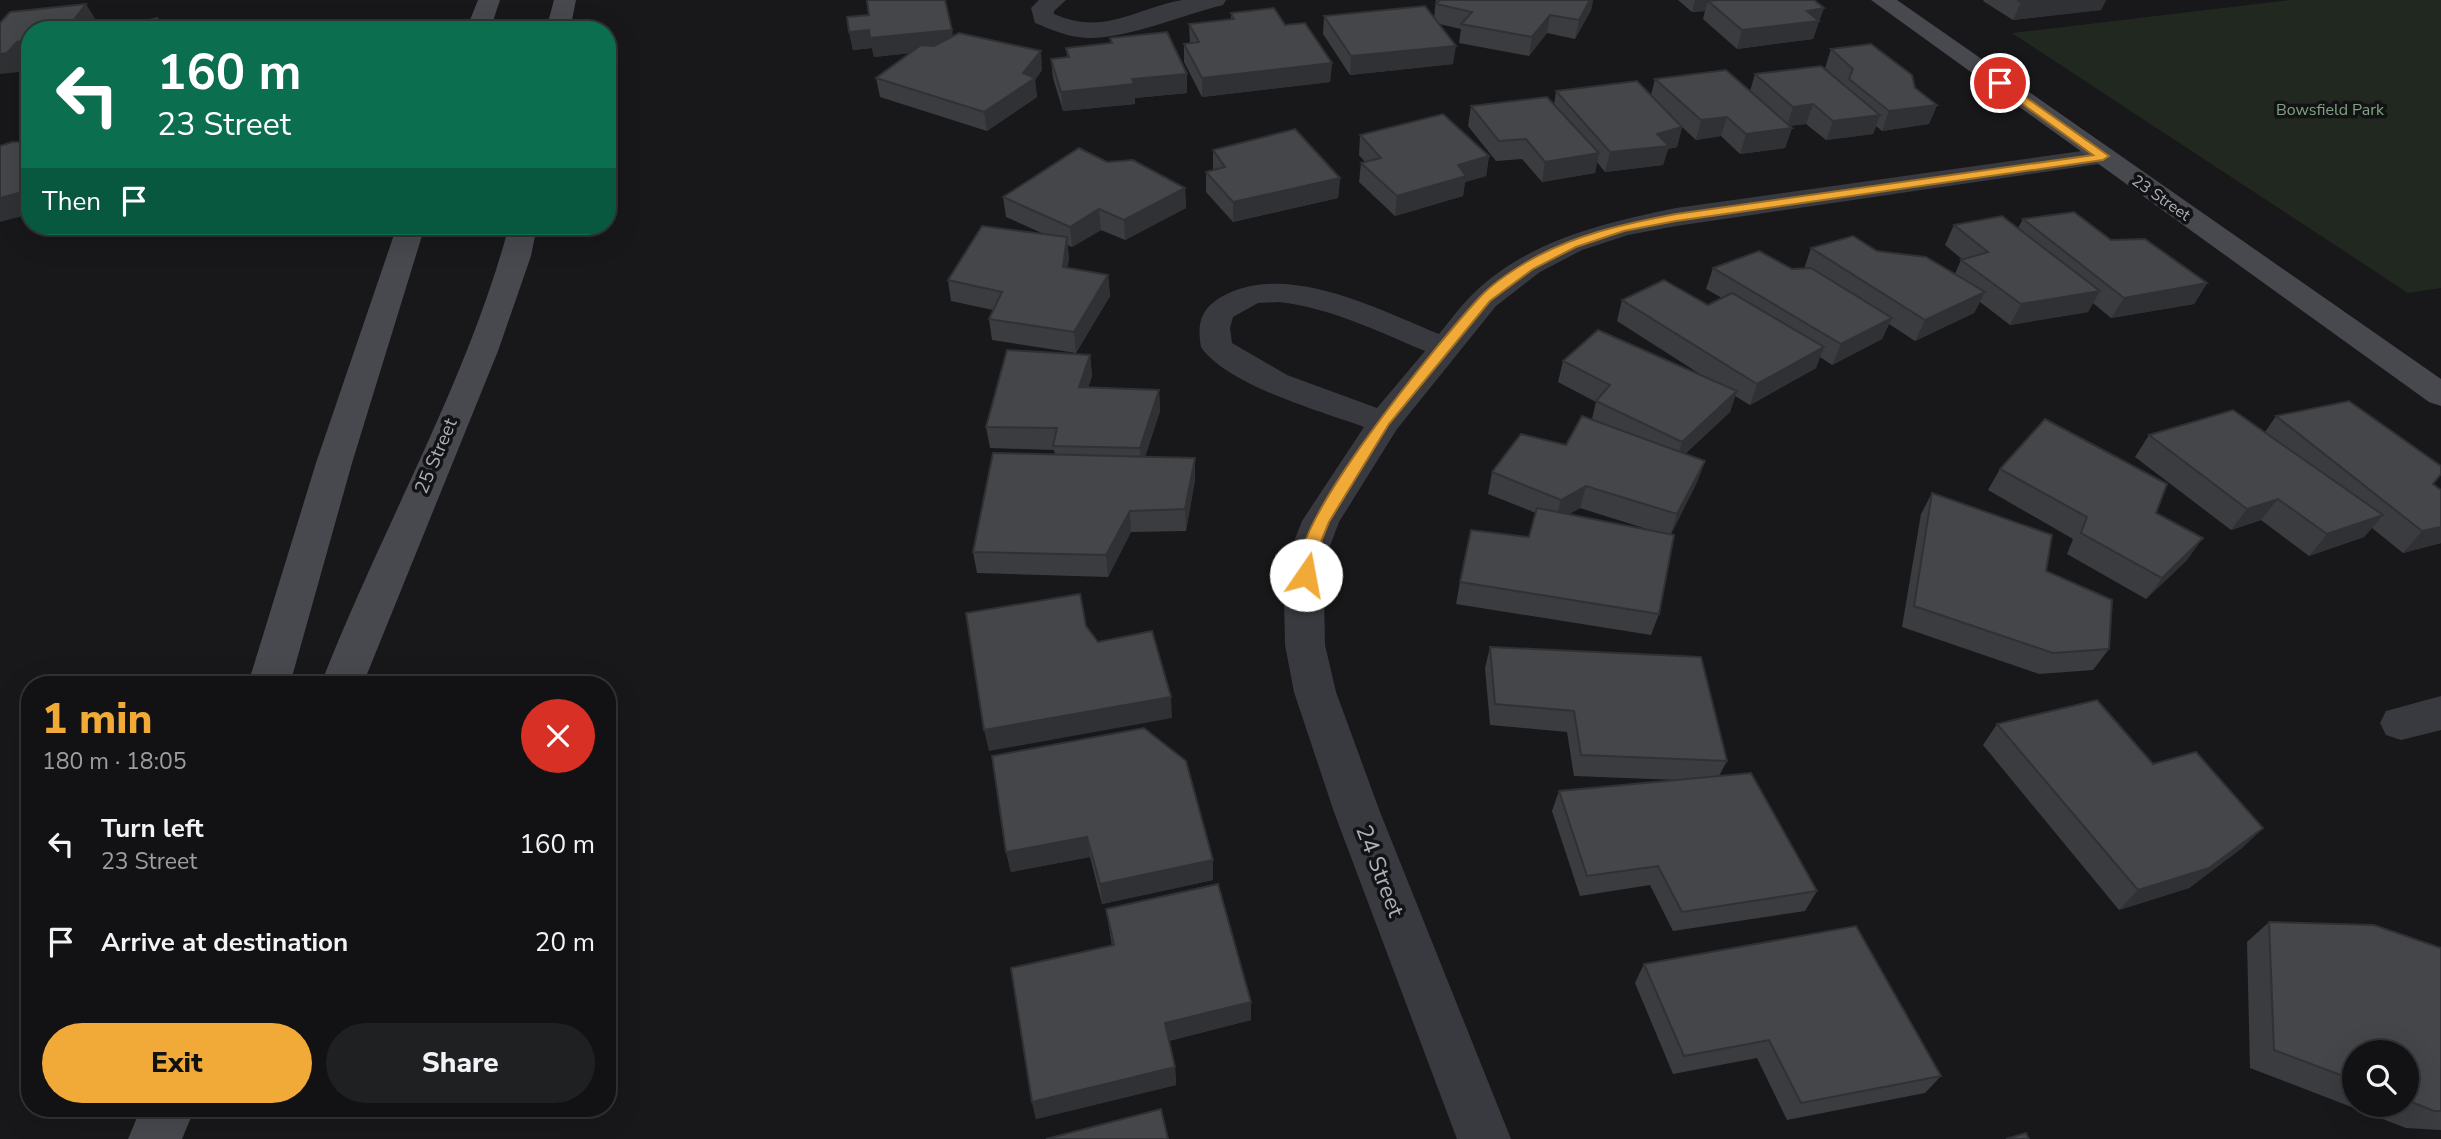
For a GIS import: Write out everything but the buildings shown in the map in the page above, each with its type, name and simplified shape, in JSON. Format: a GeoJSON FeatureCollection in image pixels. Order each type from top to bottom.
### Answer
{"type":"FeatureCollection","features":[{"type":"Feature","properties":{"kind":"main road"},"geometry":{"type":"LineString","coordinates":[[481,21],[489,0]]}},
{"type":"Feature","properties":{"kind":"main road"},"geometry":{"type":"LineString","coordinates":[[560,21],[565,0]]}},
{"type":"Feature","properties":{"kind":"main road","name":"23 Street"},"geometry":{"type":"LineString","coordinates":[[1882,0],[2441,395]]}},
{"type":"Feature","properties":{"kind":"main road"},"geometry":{"type":"LineString","coordinates":[[271,676],[345,425],[408,235]]}},
{"type":"Feature","properties":{"kind":"main road","name":"25 Street"},"geometry":{"type":"LineString","coordinates":[[345,676],[482,351],[521,235]]}},
{"type":"Feature","properties":{"kind":"main road"},"geometry":{"type":"LineString","coordinates":[[135,1139],[141,1117]]}},
{"type":"Feature","properties":{"kind":"main road"},"geometry":{"type":"LineString","coordinates":[[155,1139],[164,1117]]}},
{"type":"Feature","properties":{"kind":"street"},"geometry":{"type":"LineString","coordinates":[[1055,0],[1042,8],[1043,18],[1060,28],[1081,32],[1117,29],[1193,1]]}},
{"type":"Feature","properties":{"kind":"street","name":"24 Street"},"geometry":{"type":"LineString","coordinates":[[1484,1139],[1357,812],[1315,692],[1305,645],[1304,596],[1308,554],[1321,521],[1384,422],[1485,299],[1528,266],[1572,244],[1622,228],[1689,215],[2103,156]]}},
{"type":"Feature","properties":{"kind":"street"},"geometry":{"type":"LineString","coordinates":[[1384,422],[1272,380],[1234,361],[1217,347],[1213,328],[1218,313],[1255,294],[1285,292],[1322,300],[1444,348]]}},
{"type":"Feature","properties":{"kind":"green space","name":"Bowsfield Park"},"geometry":{"type":"Polygon","coordinates":[[[2290,0],[2441,0],[2441,288],[2408,293],[2012,33],[2290,0]]]}},
{"type":"Feature","properties":{"kind":"route"},"geometry":{"type":"LineString","coordinates":[[1306,575],[1308,554],[1321,521],[1384,422],[1485,299],[1528,266],[1572,244],[1622,228],[2103,156],[2000,83]]}}]}
